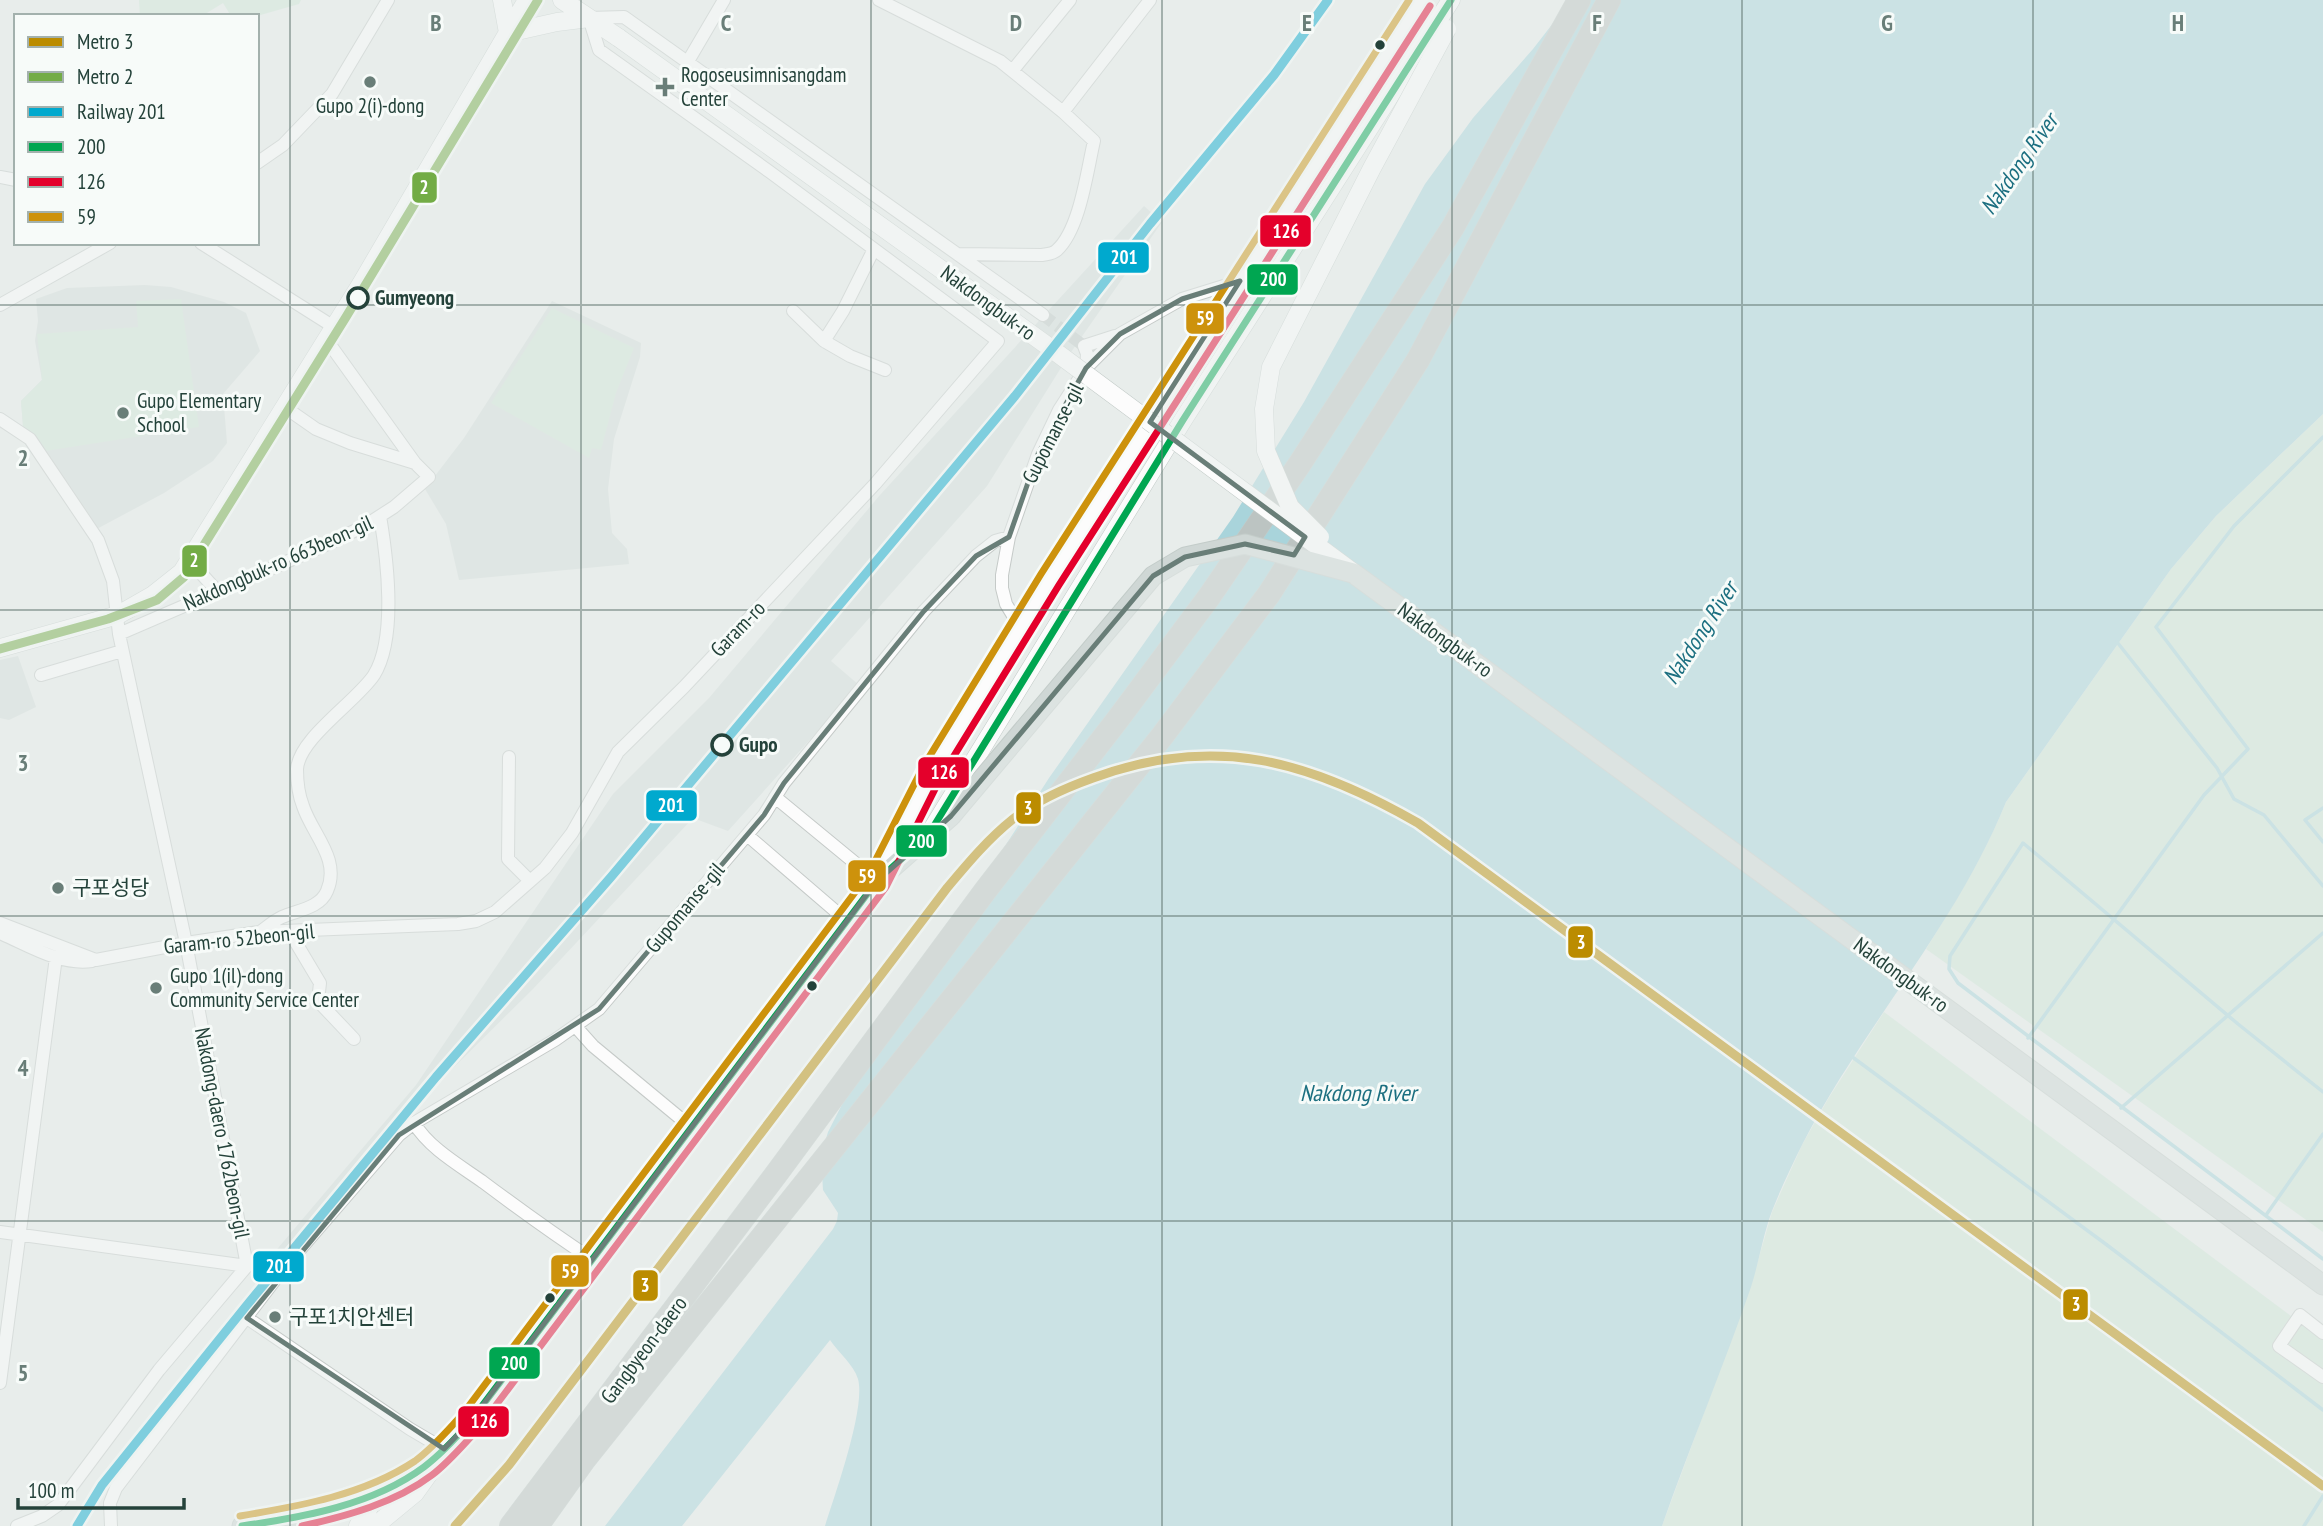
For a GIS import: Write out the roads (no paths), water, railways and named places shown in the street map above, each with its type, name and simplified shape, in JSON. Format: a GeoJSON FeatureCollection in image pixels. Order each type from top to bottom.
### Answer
{"type":"FeatureCollection","features":[{"type":"Feature","properties":{"kind":"highway","name":"Gangbyeon-daero"},"geometry":{"type":"LineString","coordinates":[[511,1526],[985,891],[1209,597],[1299,465],[1453,226],[1579,0]]}},
{"type":"Feature","properties":{"kind":"highway","name":"Gangbyeon-daero"},"geometry":{"type":"LineString","coordinates":[[537,1526],[584,1460],[1163,735],[1269,594],[1418,360],[1609,0]]}},
{"type":"Feature","properties":{"kind":"main road"},"geometry":{"type":"LineString","coordinates":[[502,0],[508,33]]}},
{"type":"Feature","properties":{"kind":"main road"},"geometry":{"type":"LineString","coordinates":[[0,648],[118,615],[153,596],[181,572],[330,333],[527,0]]}},
{"type":"Feature","properties":{"kind":"main road","name":"Nakdongbuk-ro"},"geometry":{"type":"LineString","coordinates":[[562,0],[619,38],[1045,344],[2323,1285]]}},
{"type":"Feature","properties":{"kind":"main road"},"geometry":{"type":"LineString","coordinates":[[508,33],[589,18],[585,0]]}},
{"type":"Feature","properties":{"kind":"main road"},"geometry":{"type":"LineString","coordinates":[[243,1526],[298,1522],[377,1494],[423,1468],[470,1422],[877,881],[932,772],[1020,627],[1421,0]]}},
{"type":"Feature","properties":{"kind":"main road"},"geometry":{"type":"LineString","coordinates":[[877,881],[929,834],[1183,420],[1451,0]]}},
{"type":"Feature","properties":{"kind":"main road"},"geometry":{"type":"LineString","coordinates":[[1353,573],[1290,507],[1266,452],[1264,409],[1271,367],[1461,0]]}},
{"type":"Feature","properties":{"kind":"main road"},"geometry":{"type":"LineString","coordinates":[[877,881],[951,816],[1153,576],[1185,557],[1245,544],[1353,573]]}},
{"type":"Feature","properties":{"kind":"main road"},"geometry":{"type":"LineString","coordinates":[[375,1526],[415,1493],[450,1443]]}},
{"type":"Feature","properties":{"kind":"main road"},"geometry":{"type":"LineString","coordinates":[[358,1526],[377,1494]]}},
{"type":"Feature","properties":{"kind":"street"},"geometry":{"type":"LineString","coordinates":[[259,162],[283,145],[332,94],[388,0]]}},
{"type":"Feature","properties":{"kind":"street"},"geometry":{"type":"LineString","coordinates":[[687,63],[724,0]]}},
{"type":"Feature","properties":{"kind":"street"},"geometry":{"type":"LineString","coordinates":[[879,0],[897,4],[1013,70],[1094,141],[1076,215],[1058,249],[1051,254],[1042,255],[957,254]]}},
{"type":"Feature","properties":{"kind":"street"},"geometry":{"type":"LineString","coordinates":[[1013,70],[1070,0]]}},
{"type":"Feature","properties":{"kind":"street"},"geometry":{"type":"LineString","coordinates":[[1063,112],[1149,0]]}},
{"type":"Feature","properties":{"kind":"street"},"geometry":{"type":"LineString","coordinates":[[824,341],[843,312],[874,249],[599,50],[589,18],[624,17],[1043,315]]}},
{"type":"Feature","properties":{"kind":"street"},"geometry":{"type":"LineString","coordinates":[[0,305],[106,245]]}},
{"type":"Feature","properties":{"kind":"street"},"geometry":{"type":"LineString","coordinates":[[204,245],[330,333],[415,463]]}},
{"type":"Feature","properties":{"kind":"street","name":"Garam-ro"},"geometry":{"type":"LineString","coordinates":[[485,918],[508,902],[545,868],[572,834],[618,752],[684,687],[875,484],[998,341],[874,249]]}},
{"type":"Feature","properties":{"kind":"street","name":"Gupomanse-gil"},"geometry":{"type":"LineString","coordinates":[[111,1526],[110,1503],[116,1488],[284,1268],[371,1165],[414,1122],[576,1027],[609,999],[764,815],[783,783],[924,611],[976,556],[995,541],[1009,537],[1038,454],[1059,410],[1086,368],[1087,354],[1084,346],[1120,334],[1182,299],[1240,281]]}},
{"type":"Feature","properties":{"kind":"street"},"geometry":{"type":"LineString","coordinates":[[793,312],[824,341],[850,356],[885,370]]}},
{"type":"Feature","properties":{"kind":"street"},"geometry":{"type":"LineString","coordinates":[[284,406],[317,429],[350,443],[415,463]]}},
{"type":"Feature","properties":{"kind":"street","name":"Nakdong-daero 1762beon-gil"},"geometry":{"type":"LineString","coordinates":[[0,419],[30,439],[98,540],[113,581],[118,634],[186,943],[247,1266],[159,1370],[58,1505],[42,1516],[17,1526]]}},
{"type":"Feature","properties":{"kind":"street","name":"Nakdongbuk-ro 663beon-gil"},"geometry":{"type":"LineString","coordinates":[[118,634],[330,543],[380,516],[429,477],[415,463]]}},
{"type":"Feature","properties":{"kind":"street"},"geometry":{"type":"LineString","coordinates":[[259,932],[281,917],[317,903],[328,890],[330,862],[303,807],[298,765],[306,748],[368,682],[379,664],[384,646],[388,593],[380,516]]}},
{"type":"Feature","properties":{"kind":"street"},"geometry":{"type":"LineString","coordinates":[[1009,537],[1002,589],[1006,604],[1020,627]]}},
{"type":"Feature","properties":{"kind":"street"},"geometry":{"type":"LineString","coordinates":[[189,560],[216,591]]}},
{"type":"Feature","properties":{"kind":"street"},"geometry":{"type":"LineString","coordinates":[[41,675],[122,651]]}},
{"type":"Feature","properties":{"kind":"street"},"geometry":{"type":"LineString","coordinates":[[509,757],[508,859],[530,881]]}},
{"type":"Feature","properties":{"kind":"street"},"geometry":{"type":"LineString","coordinates":[[775,797],[877,881]]}},
{"type":"Feature","properties":{"kind":"street"},"geometry":{"type":"LineString","coordinates":[[747,835],[847,921]]}},
{"type":"Feature","properties":{"kind":"street","name":"Garam-ro 52beon-gil"},"geometry":{"type":"LineString","coordinates":[[0,933],[56,957],[76,962],[259,932],[458,924],[485,918]]}},
{"type":"Feature","properties":{"kind":"street"},"geometry":{"type":"LineString","coordinates":[[0,923],[96,960]]}},
{"type":"Feature","properties":{"kind":"street"},"geometry":{"type":"LineString","coordinates":[[289,931],[320,983],[318,1001],[355,1039]]}},
{"type":"Feature","properties":{"kind":"street"},"geometry":{"type":"LineString","coordinates":[[0,1383],[56,957]]}},
{"type":"Feature","properties":{"kind":"street"},"geometry":{"type":"LineString","coordinates":[[576,1027],[593,1046],[692,1128]]}},
{"type":"Feature","properties":{"kind":"street"},"geometry":{"type":"LineString","coordinates":[[414,1122],[422,1136],[450,1158],[593,1260]]}},
{"type":"Feature","properties":{"kind":"street"},"geometry":{"type":"LineString","coordinates":[[0,1231],[247,1266]]}},
{"type":"Feature","properties":{"kind":"street"},"geometry":{"type":"LineString","coordinates":[[2323,1333],[2300,1315],[2279,1346],[2323,1377]]}},
{"type":"Feature","properties":{"kind":"street"},"geometry":{"type":"LineString","coordinates":[[247,1318],[410,1429],[450,1443]]}},
{"type":"Feature","properties":{"kind":"water","name":"Nakdong River"},"geometry":{"type":"Polygon","coordinates":[[[1571,0],[2323,0],[2323,414],[2216,516],[2171,569],[2006,802],[1962,891],[1827,1100],[1799,1151],[1772,1211],[1751,1287],[1662,1526],[825,1526],[854,1430],[859,1392],[856,1374],[830,1340],[682,1526],[605,1526],[833,1229],[838,1213],[823,1190],[821,1156],[828,1132],[858,1073],[1049,778],[1233,517],[1304,402],[1425,184],[1473,118],[1571,0]]]}},
{"type":"Feature","properties":{"kind":"waterway"},"geometry":{"type":"LineString","coordinates":[[2028,1038],[2204,795],[2248,749],[2156,627],[2234,526],[2323,437]]}},
{"type":"Feature","properties":{"kind":"waterway"},"geometry":{"type":"LineString","coordinates":[[2117,642],[2217,768],[2234,799],[2264,815],[2323,886]]}},
{"type":"Feature","properties":{"kind":"waterway"},"geometry":{"type":"LineString","coordinates":[[2323,808],[2305,820],[2323,842]]}},
{"type":"Feature","properties":{"kind":"waterway"},"geometry":{"type":"LineString","coordinates":[[2323,1092],[2023,843],[1950,956],[1949,969],[1958,983],[2323,1259]]}},
{"type":"Feature","properties":{"kind":"waterway"},"geometry":{"type":"LineString","coordinates":[[2121,1108],[2323,933]]}},
{"type":"Feature","properties":{"kind":"waterway"},"geometry":{"type":"LineString","coordinates":[[1851,1056],[2107,1245],[2323,1410]]}},
{"type":"Feature","properties":{"kind":"waterway"},"geometry":{"type":"LineString","coordinates":[[2266,1215],[2323,1134]]}},
{"type":"Feature","properties":{"kind":"waterway"},"geometry":{"type":"LineString","coordinates":[[2304,1526],[2323,1496]]}},
{"type":"Feature","properties":{"kind":"tunnel"},"geometry":{"type":"LineString","coordinates":[[1043,315],[1084,346]]}},
{"type":"Feature","properties":{"kind":"metro line","name":"2"},"geometry":{"type":"LineString","coordinates":[[0,649],[108,619],[157,600],[184,577],[346,317],[538,0]]}},
{"type":"Feature","properties":{"kind":"metro line","name":"3"},"geometry":{"type":"LineString","coordinates":[[455,1526],[509,1465],[947,888],[987,843],[1032,806],[1083,782],[1138,764],[1180,757],[1221,756],[1261,760],[1339,783],[1418,823],[2323,1486]]}},
{"type":"Feature","properties":{"kind":"rail line","name":"201"},"geometry":{"type":"LineString","coordinates":[[77,1526],[102,1485],[436,1077],[611,877],[1015,396],[1150,224],[1274,75],[1328,0]]}},
{"type":"Feature","properties":{"kind":"place","name":"Gupo 2(i)-dong"},"geometry":{"type":"Point","coordinates":[370,82]}},
{"type":"Feature","properties":{"kind":"place","name":"Rogoseusimnisangdam Center"},"geometry":{"type":"Point","coordinates":[665,87]}},
{"type":"Feature","properties":{"kind":"place","name":"Gumyeong"},"geometry":{"type":"Point","coordinates":[358,298]}},
{"type":"Feature","properties":{"kind":"place","name":"Gupo Elementary School"},"geometry":{"type":"Point","coordinates":[123,413]}},
{"type":"Feature","properties":{"kind":"place","name":"Gupo"},"geometry":{"type":"Point","coordinates":[722,745]}},
{"type":"Feature","properties":{"kind":"place","name":"구포성당"},"geometry":{"type":"Point","coordinates":[58,888]}},
{"type":"Feature","properties":{"kind":"place","name":"Gupo 1(il)-dong Community Service Center"},"geometry":{"type":"Point","coordinates":[156,988]}},
{"type":"Feature","properties":{"kind":"place","name":"구포1치안센터"},"geometry":{"type":"Point","coordinates":[275,1317]}}]}
